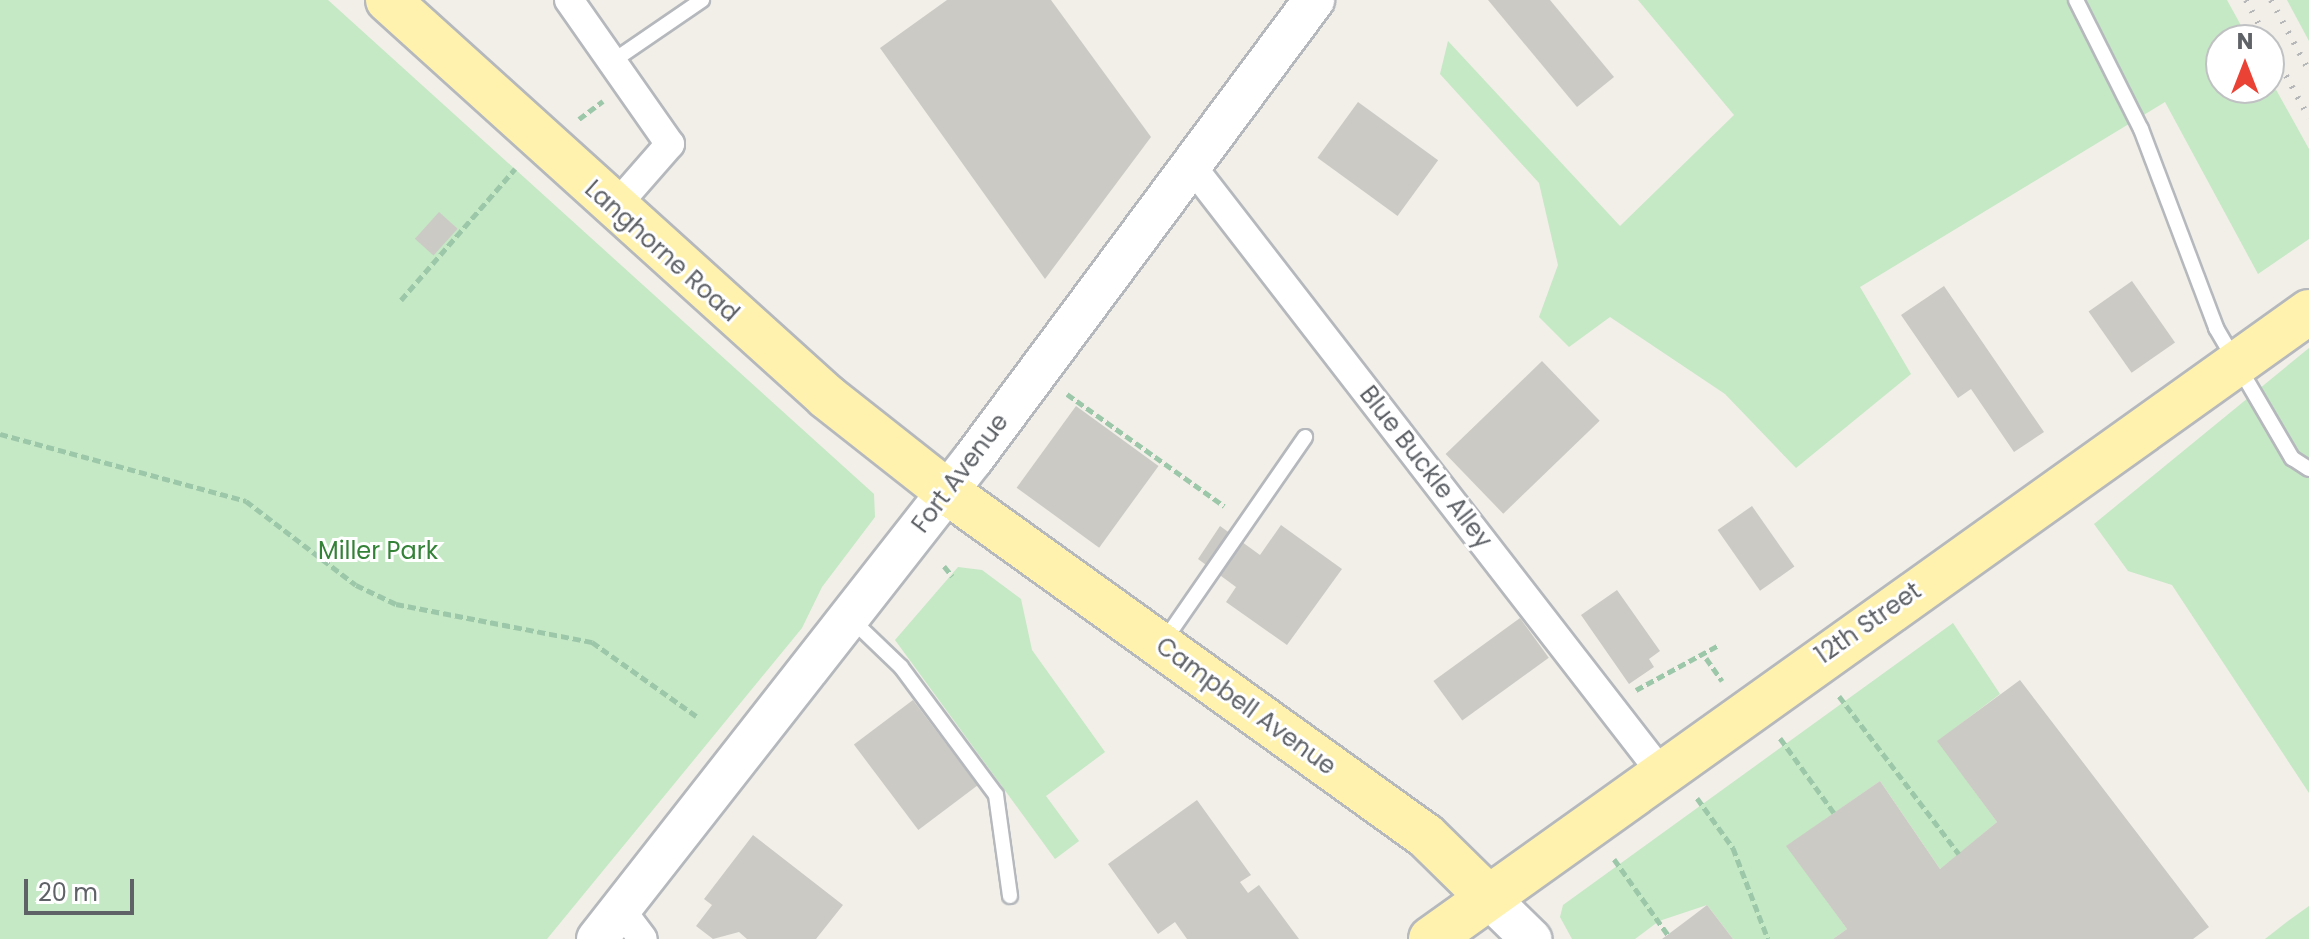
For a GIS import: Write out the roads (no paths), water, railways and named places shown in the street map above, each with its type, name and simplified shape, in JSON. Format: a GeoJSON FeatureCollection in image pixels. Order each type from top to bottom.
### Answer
{"type":"FeatureCollection","features":[{"type":"Feature","properties":{"kind":"main road","name":"Langhorne Road"},"geometry":{"type":"LineString","coordinates":[[388,0],[614,208],[946,491]]}},
{"type":"Feature","properties":{"kind":"main road","name":"Fort Avenue"},"geometry":{"type":"LineString","coordinates":[[621,929],[850,618],[1314,0]]}},
{"type":"Feature","properties":{"kind":"main road","name":"12th Street"},"geometry":{"type":"LineString","coordinates":[[1431,939],[1660,771],[2307,314]]}},
{"type":"Feature","properties":{"kind":"main road","name":"Campbell Avenue"},"geometry":{"type":"LineString","coordinates":[[946,491],[1426,836],[1531,939]]}},
{"type":"Feature","properties":{"kind":"street"},"geometry":{"type":"LineString","coordinates":[[569,0],[670,144],[614,208]]}},
{"type":"Feature","properties":{"kind":"street","name":"Blue Buckle Alley"},"geometry":{"type":"LineString","coordinates":[[1190,164],[1660,771]]}},
{"type":"Feature","properties":{"kind":"lane"},"geometry":{"type":"LineString","coordinates":[[613,61],[702,0]]}},
{"type":"Feature","properties":{"kind":"lane"},"geometry":{"type":"LineString","coordinates":[[2076,0],[2141,129],[2216,328],[2292,458],[2309,469]]}},
{"type":"Feature","properties":{"kind":"lane"},"geometry":{"type":"LineString","coordinates":[[1162,644],[1305,437]]}},
{"type":"Feature","properties":{"kind":"lane"},"geometry":{"type":"LineString","coordinates":[[850,618],[901,667],[996,795],[1010,896]]}},
{"type":"Feature","properties":{"kind":"railway"},"geometry":{"type":"LineString","coordinates":[[2246,0],[2259,24]]}},
{"type":"Feature","properties":{"kind":"railway"},"geometry":{"type":"LineString","coordinates":[[2271,0],[2309,71]]}},
{"type":"Feature","properties":{"kind":"railway"},"geometry":{"type":"LineString","coordinates":[[2285,74],[2309,118]]}},
{"type":"Feature","properties":{"kind":"park label","name":"Miller Park"},"geometry":{"type":"Point","coordinates":[378,551]}}]}
